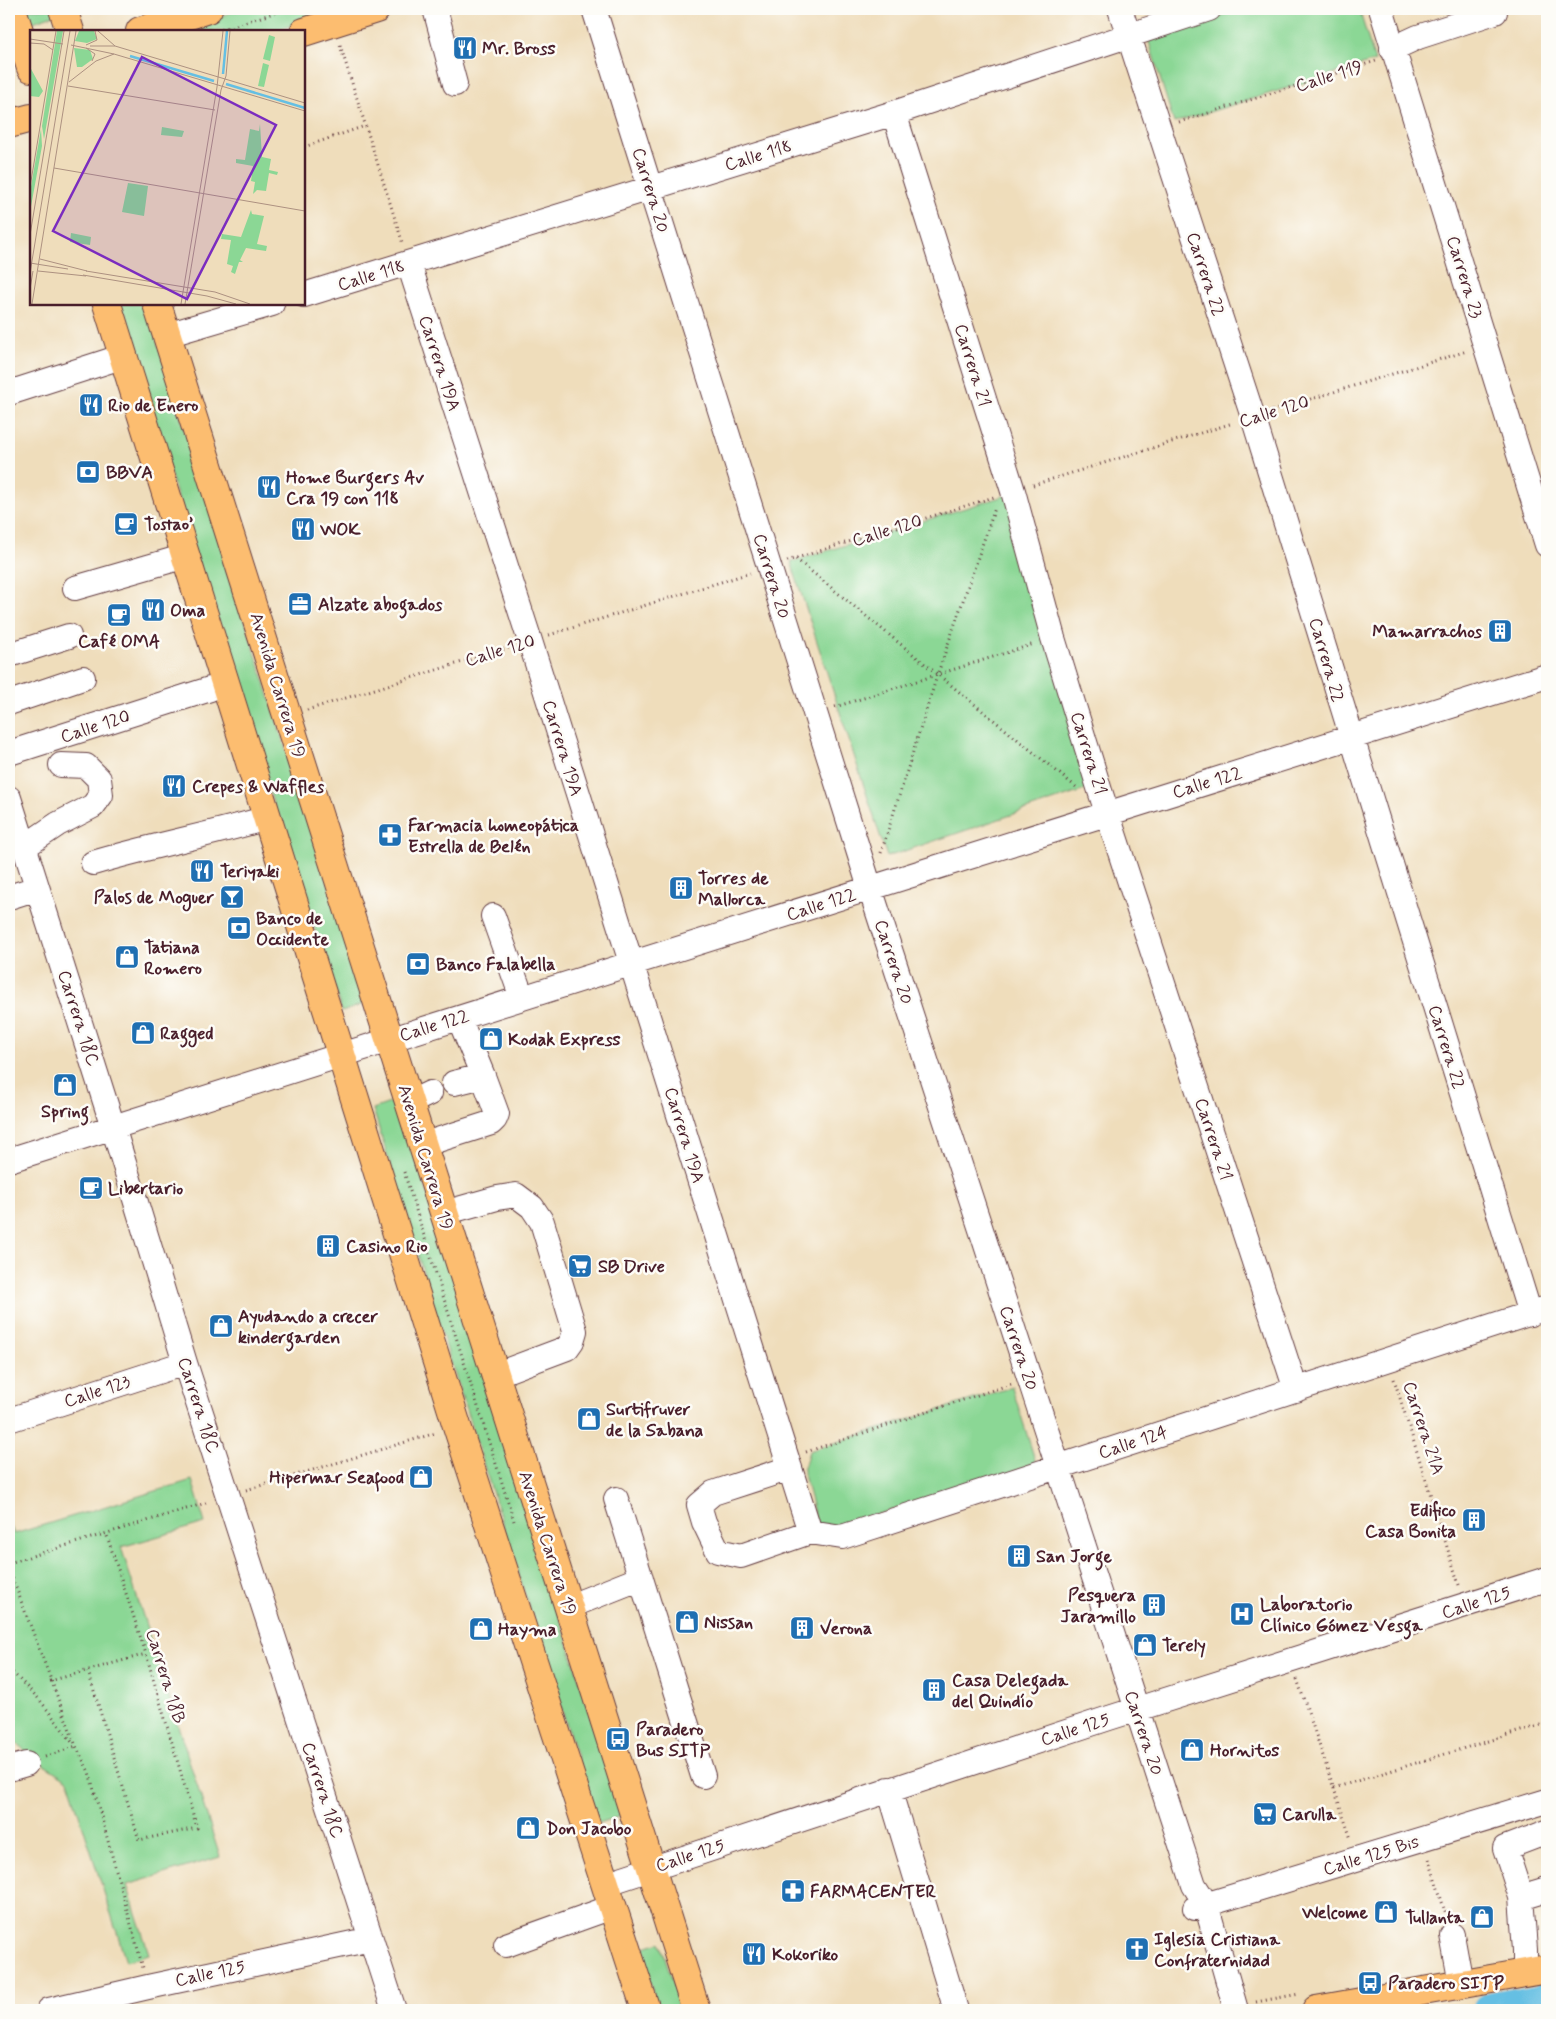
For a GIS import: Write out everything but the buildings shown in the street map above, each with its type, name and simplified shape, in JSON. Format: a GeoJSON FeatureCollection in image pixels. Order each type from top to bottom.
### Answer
{"type":"FeatureCollection","features":[{"type":"Feature","properties":{"kind":"main road"},"geometry":{"type":"LineString","coordinates":[[12,9],[25,68]]}},
{"type":"Feature","properties":{"kind":"main road"},"geometry":{"type":"LineString","coordinates":[[63,9],[70,30]]}},
{"type":"Feature","properties":{"kind":"main road"},"geometry":{"type":"LineString","coordinates":[[143,30],[208,9]]}},
{"type":"Feature","properties":{"kind":"main road"},"geometry":{"type":"LineString","coordinates":[[305,32],[376,9]]}},
{"type":"Feature","properties":{"kind":"main road"},"geometry":{"type":"LineString","coordinates":[[9,124],[30,118]]}},
{"type":"Feature","properties":{"kind":"main road"},"geometry":{"type":"LineString","coordinates":[[107,305],[457,1426],[646,2010]]}},
{"type":"Feature","properties":{"kind":"main road","name":"Avenida Carrera 19"},"geometry":{"type":"LineString","coordinates":[[157,305],[389,1039],[420,1098],[422,1145],[696,2010]]}},
{"type":"Feature","properties":{"kind":"main road"},"geometry":{"type":"LineString","coordinates":[[1316,2010],[1536,1971]]}},
{"type":"Feature","properties":{"kind":"street"},"geometry":{"type":"LineString","coordinates":[[435,9],[455,84]]}},
{"type":"Feature","properties":{"kind":"street","name":"Carrera 20"},"geometry":{"type":"LineString","coordinates":[[594,9],[870,888],[1057,1467],[1236,2010]]}},
{"type":"Feature","properties":{"kind":"street","name":"Carrera 22"},"geometry":{"type":"LineString","coordinates":[[1120,9],[1253,417],[1350,737],[1538,1311]]}},
{"type":"Feature","properties":{"kind":"street","name":"Calle 118"},"geometry":{"type":"LineString","coordinates":[[305,295],[894,113],[1129,37],[1209,9]]}},
{"type":"Feature","properties":{"kind":"street","name":"Carrera 23"},"geometry":{"type":"LineString","coordinates":[[1380,9],[1547,545]]}},
{"type":"Feature","properties":{"kind":"street"},"geometry":{"type":"LineString","coordinates":[[1392,49],[1418,37],[1494,10]]}},
{"type":"Feature","properties":{"kind":"street","name":"Carrera 21"},"geometry":{"type":"LineString","coordinates":[[894,113],[1006,493],[1054,638],[1107,813],[1296,1390]]}},
{"type":"Feature","properties":{"kind":"street","name":"Carrera 19A"},"geometry":{"type":"LineString","coordinates":[[409,264],[530,641],[810,1532]]}},
{"type":"Feature","properties":{"kind":"street"},"geometry":{"type":"LineString","coordinates":[[167,335],[269,305]]}},
{"type":"Feature","properties":{"kind":"street"},"geometry":{"type":"LineString","coordinates":[[9,393],[124,356]]}},
{"type":"Feature","properties":{"kind":"street"},"geometry":{"type":"LineString","coordinates":[[75,588],[186,556]]}},
{"type":"Feature","properties":{"kind":"street"},"geometry":{"type":"LineString","coordinates":[[9,655],[69,636]]}},
{"type":"Feature","properties":{"kind":"street","name":"Calle 122"},"geometry":{"type":"LineString","coordinates":[[9,1160],[1547,676]]}},
{"type":"Feature","properties":{"kind":"street"},"geometry":{"type":"LineString","coordinates":[[9,704],[83,678]]}},
{"type":"Feature","properties":{"kind":"street","name":"Calle 120"},"geometry":{"type":"LineString","coordinates":[[9,753],[210,689]]}},
{"type":"Feature","properties":{"kind":"street"},"geometry":{"type":"LineString","coordinates":[[24,847],[58,824],[93,806],[101,795],[99,779],[86,766],[61,765]]}},
{"type":"Feature","properties":{"kind":"street","name":"Carrera 18C"},"geometry":{"type":"LineString","coordinates":[[9,798],[185,1363],[394,2010]]}},
{"type":"Feature","properties":{"kind":"street"},"geometry":{"type":"LineString","coordinates":[[93,863],[143,848],[226,830],[267,818]]}},
{"type":"Feature","properties":{"kind":"street"},"geometry":{"type":"LineString","coordinates":[[9,897],[37,888]]}},
{"type":"Feature","properties":{"kind":"street"},"geometry":{"type":"LineString","coordinates":[[493,916],[522,998]]}},
{"type":"Feature","properties":{"kind":"street"},"geometry":{"type":"LineString","coordinates":[[422,1145],[491,1123],[496,1119],[497,1114],[459,1018]]}},
{"type":"Feature","properties":{"kind":"street"},"geometry":{"type":"LineString","coordinates":[[454,1084],[483,1076]]}},
{"type":"Feature","properties":{"kind":"street"},"geometry":{"type":"LineString","coordinates":[[444,1213],[497,1198],[516,1196],[532,1207],[542,1222],[575,1331],[572,1342],[567,1348],[495,1375]]}},
{"type":"Feature","properties":{"kind":"street","name":"Calle 124"},"geometry":{"type":"LineString","coordinates":[[788,1463],[713,1493],[699,1505],[704,1522],[718,1551],[741,1556],[810,1532],[842,1537],[1538,1311]]}},
{"type":"Feature","properties":{"kind":"street","name":"Calle 123"},"geometry":{"type":"LineString","coordinates":[[9,1420],[185,1363]]}},
{"type":"Feature","properties":{"kind":"street"},"geometry":{"type":"LineString","coordinates":[[616,1499],[703,1776]]}},
{"type":"Feature","properties":{"kind":"street"},"geometry":{"type":"LineString","coordinates":[[568,1607],[641,1578]]}},
{"type":"Feature","properties":{"kind":"street","name":"Calle 125"},"geometry":{"type":"LineString","coordinates":[[506,1945],[609,1895],[651,1869],[1136,1709],[1547,1579]]}},
{"type":"Feature","properties":{"kind":"street"},"geometry":{"type":"LineString","coordinates":[[889,1789],[956,2010]]}},
{"type":"Feature","properties":{"kind":"street","name":"Calle 125 Bis"},"geometry":{"type":"LineString","coordinates":[[1198,1899],[1358,1859],[1547,1801]]}},
{"type":"Feature","properties":{"kind":"street"},"geometry":{"type":"LineString","coordinates":[[1536,1971],[1525,1950],[1521,1897],[1506,1848],[1547,1832]]}},
{"type":"Feature","properties":{"kind":"street"},"geometry":{"type":"LineString","coordinates":[[1521,1897],[1547,1889]]}},
{"type":"Feature","properties":{"kind":"street","name":"Carrera 20"},"geometry":{"type":"LineString","coordinates":[[1198,1899],[1225,2010]]}},
{"type":"Feature","properties":{"kind":"street"},"geometry":{"type":"LineString","coordinates":[[1452,1936],[1461,1984]]}},
{"type":"Feature","properties":{"kind":"street","name":"Calle 125"},"geometry":{"type":"LineString","coordinates":[[49,2010],[372,1939]]}},
{"type":"Feature","properties":{"kind":"path"},"geometry":{"type":"LineString","coordinates":[[220,30],[286,9]]}},
{"type":"Feature","properties":{"kind":"path"},"geometry":{"type":"LineString","coordinates":[[333,22],[409,264]]}},
{"type":"Feature","properties":{"kind":"path","name":"Calle 119"},"geometry":{"type":"LineString","coordinates":[[1158,126],[1174,123],[1375,61],[1392,49]]}},
{"type":"Feature","properties":{"kind":"path"},"geometry":{"type":"LineString","coordinates":[[305,146],[366,126]]}},
{"type":"Feature","properties":{"kind":"path","name":"Calle 120"},"geometry":{"type":"LineString","coordinates":[[288,716],[1486,345]]}},
{"type":"Feature","properties":{"kind":"path"},"geometry":{"type":"LineString","coordinates":[[881,854],[938,673],[1006,493]]}},
{"type":"Feature","properties":{"kind":"path"},"geometry":{"type":"LineString","coordinates":[[796,558],[1079,789]]}},
{"type":"Feature","properties":{"kind":"path"},"geometry":{"type":"LineString","coordinates":[[815,713],[1054,638]]}},
{"type":"Feature","properties":{"kind":"path","name":"Carrera 21A"},"geometry":{"type":"LineString","coordinates":[[1388,1360],[1461,1590]]}},
{"type":"Feature","properties":{"kind":"path"},"geometry":{"type":"LineString","coordinates":[[788,1463],[1028,1378]]}},
{"type":"Feature","properties":{"kind":"path","name":"Carrera 18B"},"geometry":{"type":"LineString","coordinates":[[88,1670],[139,1840],[197,1828],[146,1654],[106,1533]]}},
{"type":"Feature","properties":{"kind":"path"},"geometry":{"type":"LineString","coordinates":[[9,1569],[50,1681],[76,1746],[90,1772],[148,1987]]}},
{"type":"Feature","properties":{"kind":"path"},"geometry":{"type":"LineString","coordinates":[[50,1681],[146,1654]]}},
{"type":"Feature","properties":{"kind":"path"},"geometry":{"type":"LineString","coordinates":[[9,1669],[39,1699],[76,1746]]}},
{"type":"Feature","properties":{"kind":"path"},"geometry":{"type":"LineString","coordinates":[[1296,1676],[1358,1859]]}},
{"type":"Feature","properties":{"kind":"path"},"geometry":{"type":"LineString","coordinates":[[1334,1788],[1547,1722]]}},
{"type":"Feature","properties":{"kind":"path"},"geometry":{"type":"LineString","coordinates":[[17,1767],[76,1746]]}},
{"type":"Feature","properties":{"kind":"path"},"geometry":{"type":"LineString","coordinates":[[1423,1840],[1452,1936]]}},
{"type":"Feature","properties":{"kind":"green space"},"geometry":{"type":"Polygon","coordinates":[[[20,9],[54,9],[56,14],[25,25],[20,9]]]}},
{"type":"Feature","properties":{"kind":"green space"},"geometry":{"type":"Polygon","coordinates":[[[242,9],[344,9],[277,30],[177,30],[242,9]]]}},
{"type":"Feature","properties":{"kind":"green space"},"geometry":{"type":"Polygon","coordinates":[[[1241,9],[1359,9],[1375,61],[1174,123],[1148,39],[1241,9]]]}},
{"type":"Feature","properties":{"kind":"green space"},"geometry":{"type":"Polygon","coordinates":[[[118,305],[145,305],[366,1003],[342,1012],[256,751],[118,305]]]}},
{"type":"Feature","properties":{"kind":"green space"},"geometry":{"type":"Polygon","coordinates":[[[1007,495],[1091,788],[887,857],[791,562],[1007,495]]]}},
{"type":"Feature","properties":{"kind":"green space"},"geometry":{"type":"Polygon","coordinates":[[[398,1100],[622,1816],[598,1823],[449,1356],[373,1109],[398,1100]]]}},
{"type":"Feature","properties":{"kind":"green space"},"geometry":{"type":"Polygon","coordinates":[[[1012,1387],[1037,1466],[819,1532],[803,1471],[809,1451],[1012,1387]]]}},
{"type":"Feature","properties":{"kind":"green space"},"geometry":{"type":"Polygon","coordinates":[[[192,1480],[205,1523],[121,1547],[220,1857],[127,1885],[149,1954],[126,1961],[68,1780],[44,1765],[9,1738],[9,1521],[14,1534],[192,1480]]]}},
{"type":"Feature","properties":{"kind":"green space"},"geometry":{"type":"Polygon","coordinates":[[[660,1942],[682,2010],[659,2010],[639,1949],[660,1942]]]}},
{"type":"Feature","properties":{"kind":"waterway"},"geometry":{"type":"LineString","coordinates":[[1489,2010],[1547,1999]]}},
{"type":"Feature","properties":{"kind":"place","name":"Mr. Bross"},"geometry":{"type":"Point","coordinates":[465,48]}},
{"type":"Feature","properties":{"kind":"place","name":"Rio de Enero"},"geometry":{"type":"Point","coordinates":[91,405]}},
{"type":"Feature","properties":{"kind":"place","name":"BBVA"},"geometry":{"type":"Point","coordinates":[88,472]}},
{"type":"Feature","properties":{"kind":"place","name":"Home Burgers Av Cra 19 con 118"},"geometry":{"type":"Point","coordinates":[269,487]}},
{"type":"Feature","properties":{"kind":"place","name":"Tostao’"},"geometry":{"type":"Point","coordinates":[126,524]}},
{"type":"Feature","properties":{"kind":"place","name":"WOK"},"geometry":{"type":"Point","coordinates":[303,529]}},
{"type":"Feature","properties":{"kind":"place","name":"Alzate abogados"},"geometry":{"type":"Point","coordinates":[300,604]}},
{"type":"Feature","properties":{"kind":"place","name":"Oma"},"geometry":{"type":"Point","coordinates":[153,610]}},
{"type":"Feature","properties":{"kind":"place","name":"Café OMA"},"geometry":{"type":"Point","coordinates":[119,615]}},
{"type":"Feature","properties":{"kind":"place","name":"Mamarrachos"},"geometry":{"type":"Point","coordinates":[1500,631]}},
{"type":"Feature","properties":{"kind":"place","name":"Crepes & Waffles"},"geometry":{"type":"Point","coordinates":[174,786]}},
{"type":"Feature","properties":{"kind":"place","name":"Farmacia homeopática Estrella de Belén"},"geometry":{"type":"Point","coordinates":[390,835]}},
{"type":"Feature","properties":{"kind":"place","name":"Teriyaki"},"geometry":{"type":"Point","coordinates":[202,871]}},
{"type":"Feature","properties":{"kind":"place","name":"Torres de Mallorca"},"geometry":{"type":"Point","coordinates":[681,888]}},
{"type":"Feature","properties":{"kind":"place","name":"Palos de Moguer"},"geometry":{"type":"Point","coordinates":[232,897]}},
{"type":"Feature","properties":{"kind":"place","name":"Banco de Occidente"},"geometry":{"type":"Point","coordinates":[239,928]}},
{"type":"Feature","properties":{"kind":"place","name":"Tatiana Romero"},"geometry":{"type":"Point","coordinates":[127,957]}},
{"type":"Feature","properties":{"kind":"place","name":"Banco Falabella"},"geometry":{"type":"Point","coordinates":[418,964]}},
{"type":"Feature","properties":{"kind":"place","name":"Ragged"},"geometry":{"type":"Point","coordinates":[143,1033]}},
{"type":"Feature","properties":{"kind":"place","name":"Kodak Express"},"geometry":{"type":"Point","coordinates":[491,1039]}},
{"type":"Feature","properties":{"kind":"place","name":"Spring"},"geometry":{"type":"Point","coordinates":[65,1085]}},
{"type":"Feature","properties":{"kind":"place","name":"Libertario"},"geometry":{"type":"Point","coordinates":[91,1188]}},
{"type":"Feature","properties":{"kind":"place","name":"Casino Rio"},"geometry":{"type":"Point","coordinates":[328,1246]}},
{"type":"Feature","properties":{"kind":"place","name":"SB Drive"},"geometry":{"type":"Point","coordinates":[580,1266]}},
{"type":"Feature","properties":{"kind":"place","name":"Ayudando a crecer kindergarden"},"geometry":{"type":"Point","coordinates":[221,1326]}},
{"type":"Feature","properties":{"kind":"place","name":"Surtifruver de la Sabana"},"geometry":{"type":"Point","coordinates":[589,1419]}},
{"type":"Feature","properties":{"kind":"place","name":"Hipermar Seafood"},"geometry":{"type":"Point","coordinates":[421,1477]}},
{"type":"Feature","properties":{"kind":"place","name":"Edifico Casa Bonita"},"geometry":{"type":"Point","coordinates":[1474,1520]}},
{"type":"Feature","properties":{"kind":"place","name":"San Jorge"},"geometry":{"type":"Point","coordinates":[1019,1556]}},
{"type":"Feature","properties":{"kind":"place","name":"Pesquera Jaramillo"},"geometry":{"type":"Point","coordinates":[1154,1605]}},
{"type":"Feature","properties":{"kind":"place","name":"Laboratorio Clínico Gómez Vesga"},"geometry":{"type":"Point","coordinates":[1242,1614]}},
{"type":"Feature","properties":{"kind":"place","name":"Nissan"},"geometry":{"type":"Point","coordinates":[687,1622]}},
{"type":"Feature","properties":{"kind":"place","name":"Verona"},"geometry":{"type":"Point","coordinates":[802,1628]}},
{"type":"Feature","properties":{"kind":"place","name":"Hayma"},"geometry":{"type":"Point","coordinates":[481,1629]}},
{"type":"Feature","properties":{"kind":"place","name":"Terely"},"geometry":{"type":"Point","coordinates":[1145,1645]}},
{"type":"Feature","properties":{"kind":"place","name":"Casa Delegada del Quindío"},"geometry":{"type":"Point","coordinates":[934,1690]}},
{"type":"Feature","properties":{"kind":"place","name":"Paradero Bus SITP"},"geometry":{"type":"Point","coordinates":[618,1739]}},
{"type":"Feature","properties":{"kind":"place","name":"Hornitos"},"geometry":{"type":"Point","coordinates":[1192,1750]}},
{"type":"Feature","properties":{"kind":"place","name":"Carulla"},"geometry":{"type":"Point","coordinates":[1265,1814]}},
{"type":"Feature","properties":{"kind":"place","name":"Don Jacobo"},"geometry":{"type":"Point","coordinates":[528,1828]}},
{"type":"Feature","properties":{"kind":"place","name":"FARMACENTER"},"geometry":{"type":"Point","coordinates":[793,1891]}},
{"type":"Feature","properties":{"kind":"place","name":"Welcome"},"geometry":{"type":"Point","coordinates":[1386,1912]}},
{"type":"Feature","properties":{"kind":"place","name":"Tullanta"},"geometry":{"type":"Point","coordinates":[1482,1917]}},
{"type":"Feature","properties":{"kind":"place","name":"Iglesia Cristiana Confraternidad"},"geometry":{"type":"Point","coordinates":[1137,1949]}},
{"type":"Feature","properties":{"kind":"place","name":"Kokoriko"},"geometry":{"type":"Point","coordinates":[754,1954]}},
{"type":"Feature","properties":{"kind":"place","name":"Paradero SITP"},"geometry":{"type":"Point","coordinates":[1370,1983]}}]}
